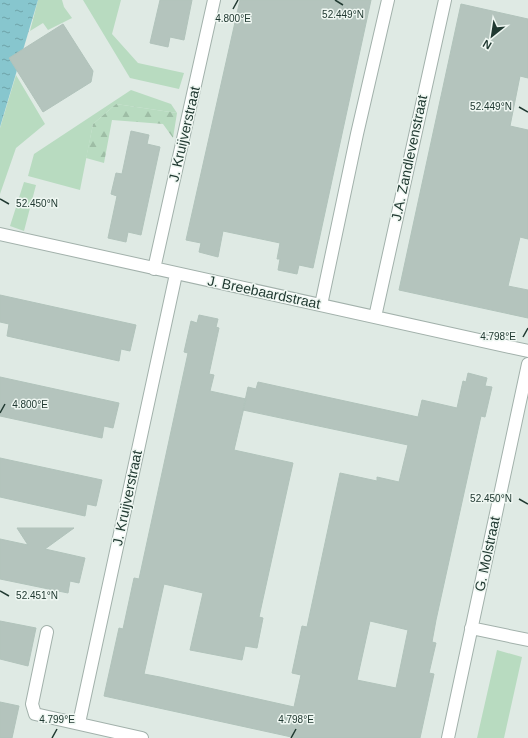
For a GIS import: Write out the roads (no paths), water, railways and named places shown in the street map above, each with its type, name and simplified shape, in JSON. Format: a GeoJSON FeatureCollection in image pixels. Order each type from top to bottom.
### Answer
{"type":"FeatureCollection","features":[{"type":"Feature","properties":{"kind":"street","name":"J. Kruijverstraat"},"geometry":{"type":"LineString","coordinates":[[154,269],[214,0]]}},
{"type":"Feature","properties":{"kind":"street"},"geometry":{"type":"LineString","coordinates":[[321,305],[357,134],[388,0]]}},
{"type":"Feature","properties":{"kind":"street","name":"J.A. Zandlevenstraat"},"geometry":{"type":"LineString","coordinates":[[375,316],[445,0]]}},
{"type":"Feature","properties":{"kind":"street","name":"J. Breebaardstraat"},"geometry":{"type":"LineString","coordinates":[[0,234],[528,351]]}},
{"type":"Feature","properties":{"kind":"street","name":"J. Kruijverstraat"},"geometry":{"type":"LineString","coordinates":[[79,723],[176,274]]}},
{"type":"Feature","properties":{"kind":"street","name":"G. Molstraat"},"geometry":{"type":"LineString","coordinates":[[448,738],[528,364]]}},
{"type":"Feature","properties":{"kind":"street"},"geometry":{"type":"LineString","coordinates":[[471,628],[528,640]]}},
{"type":"Feature","properties":{"kind":"street"},"geometry":{"type":"LineString","coordinates":[[47,632],[32,704],[35,714],[142,738]]}},
{"type":"Feature","properties":{"kind":"water"},"geometry":{"type":"Polygon","coordinates":[[[0,0],[38,0],[0,127],[0,0]]]}}]}
